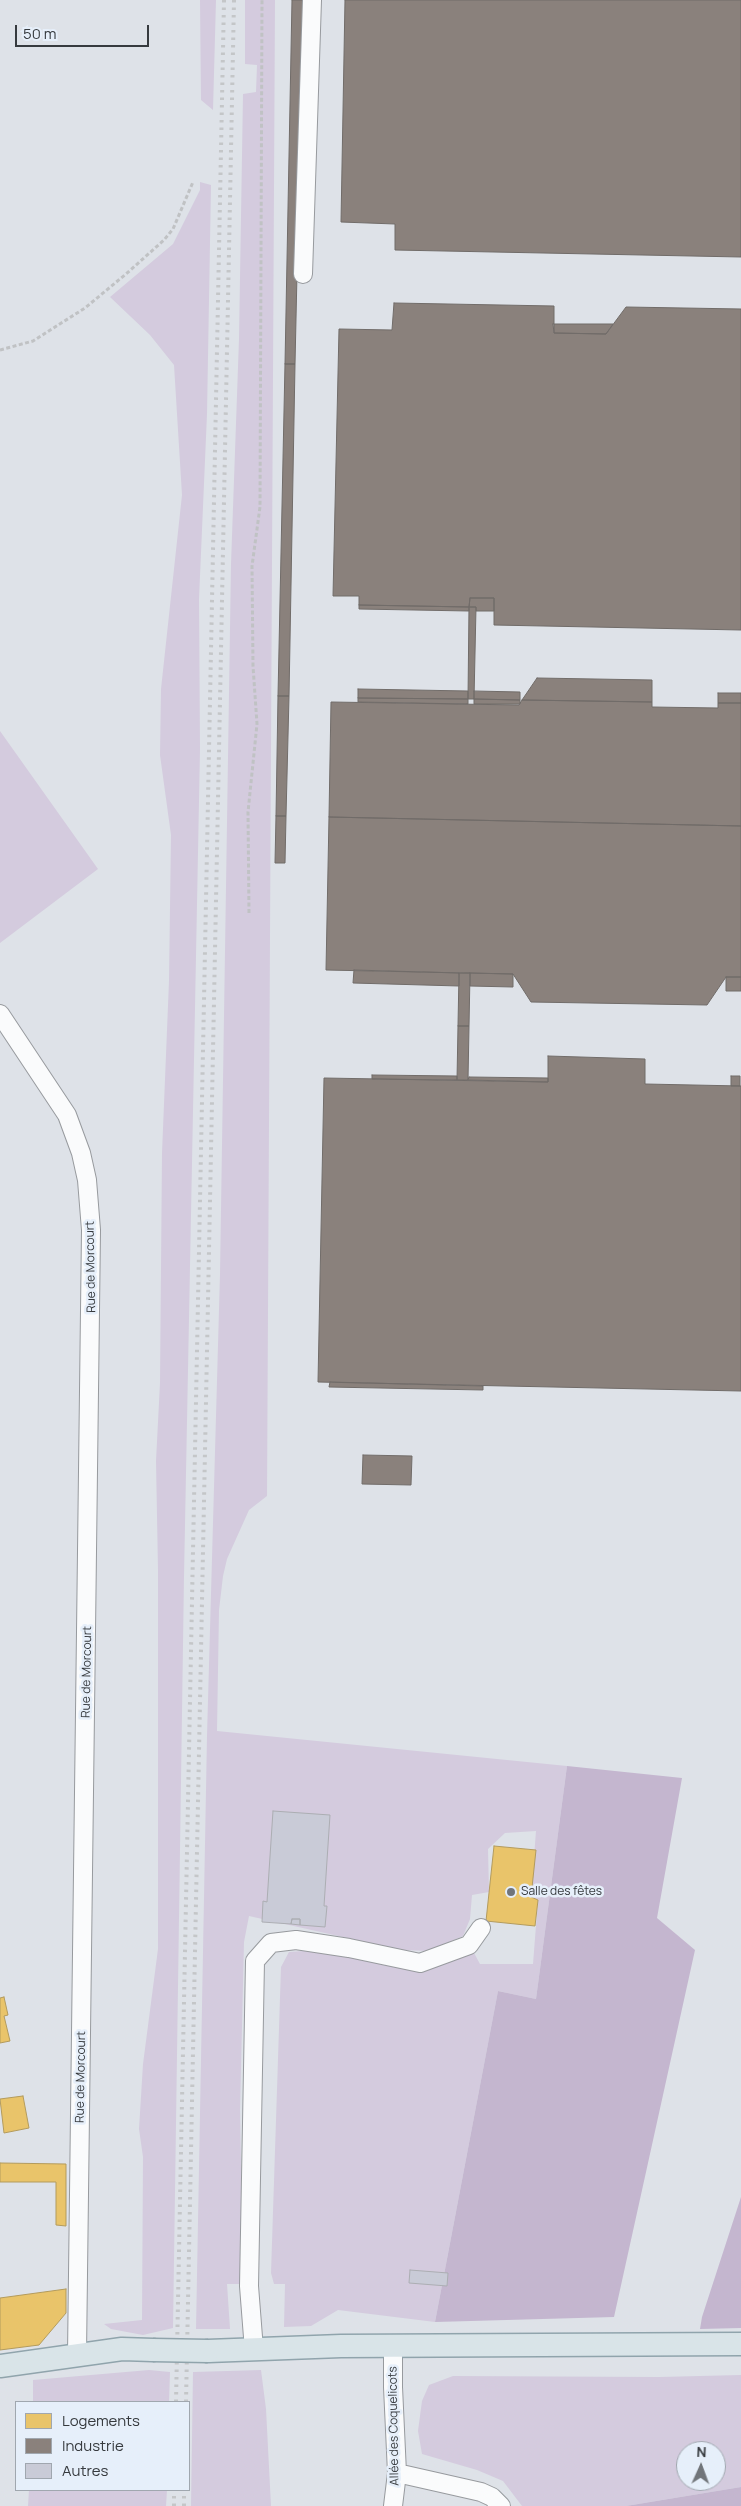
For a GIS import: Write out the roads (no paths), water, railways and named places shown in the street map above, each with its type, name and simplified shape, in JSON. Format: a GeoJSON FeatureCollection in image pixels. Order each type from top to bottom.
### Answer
{"type":"FeatureCollection","features":[{"type":"Feature","properties":{"kind":"main road"},"geometry":{"type":"LineString","coordinates":[[0,2366],[122,2349],[208,2351],[394,2345],[741,2344]]}},
{"type":"Feature","properties":{"kind":"street"},"geometry":{"type":"LineString","coordinates":[[304,274],[312,0]]}},
{"type":"Feature","properties":{"kind":"street","name":"Rue de Morcourt"},"geometry":{"type":"LineString","coordinates":[[0,1014],[67,1115],[82,1153],[88,1180],[92,1230],[77,2354]]}},
{"type":"Feature","properties":{"kind":"street"},"geometry":{"type":"LineString","coordinates":[[254,2350],[249,2286],[255,1961],[271,1943],[296,1940],[349,1948],[420,1963],[469,1945],[481,1928]]}},
{"type":"Feature","properties":{"kind":"street","name":"Allée des Coquelicots"},"geometry":{"type":"LineString","coordinates":[[393,2506],[397,2473],[393,2387],[394,2345]]}},
{"type":"Feature","properties":{"kind":"street"},"geometry":{"type":"LineString","coordinates":[[397,2473],[481,2492],[492,2497],[501,2506]]}},
{"type":"Feature","properties":{"kind":"railway"},"geometry":{"type":"LineString","coordinates":[[176,2401],[224,0]]}},
{"type":"Feature","properties":{"kind":"railway"},"geometry":{"type":"LineString","coordinates":[[186,2401],[234,0]]}},
{"type":"Feature","properties":{"kind":"railway"},"geometry":{"type":"LineString","coordinates":[[174,2491],[174,2506]]}},
{"type":"Feature","properties":{"kind":"railway"},"geometry":{"type":"LineString","coordinates":[[184,2491],[184,2506]]}},
{"type":"Feature","properties":{"kind":"place","name":"Salle des fêtes"},"geometry":{"type":"Point","coordinates":[511,1892]}}]}
